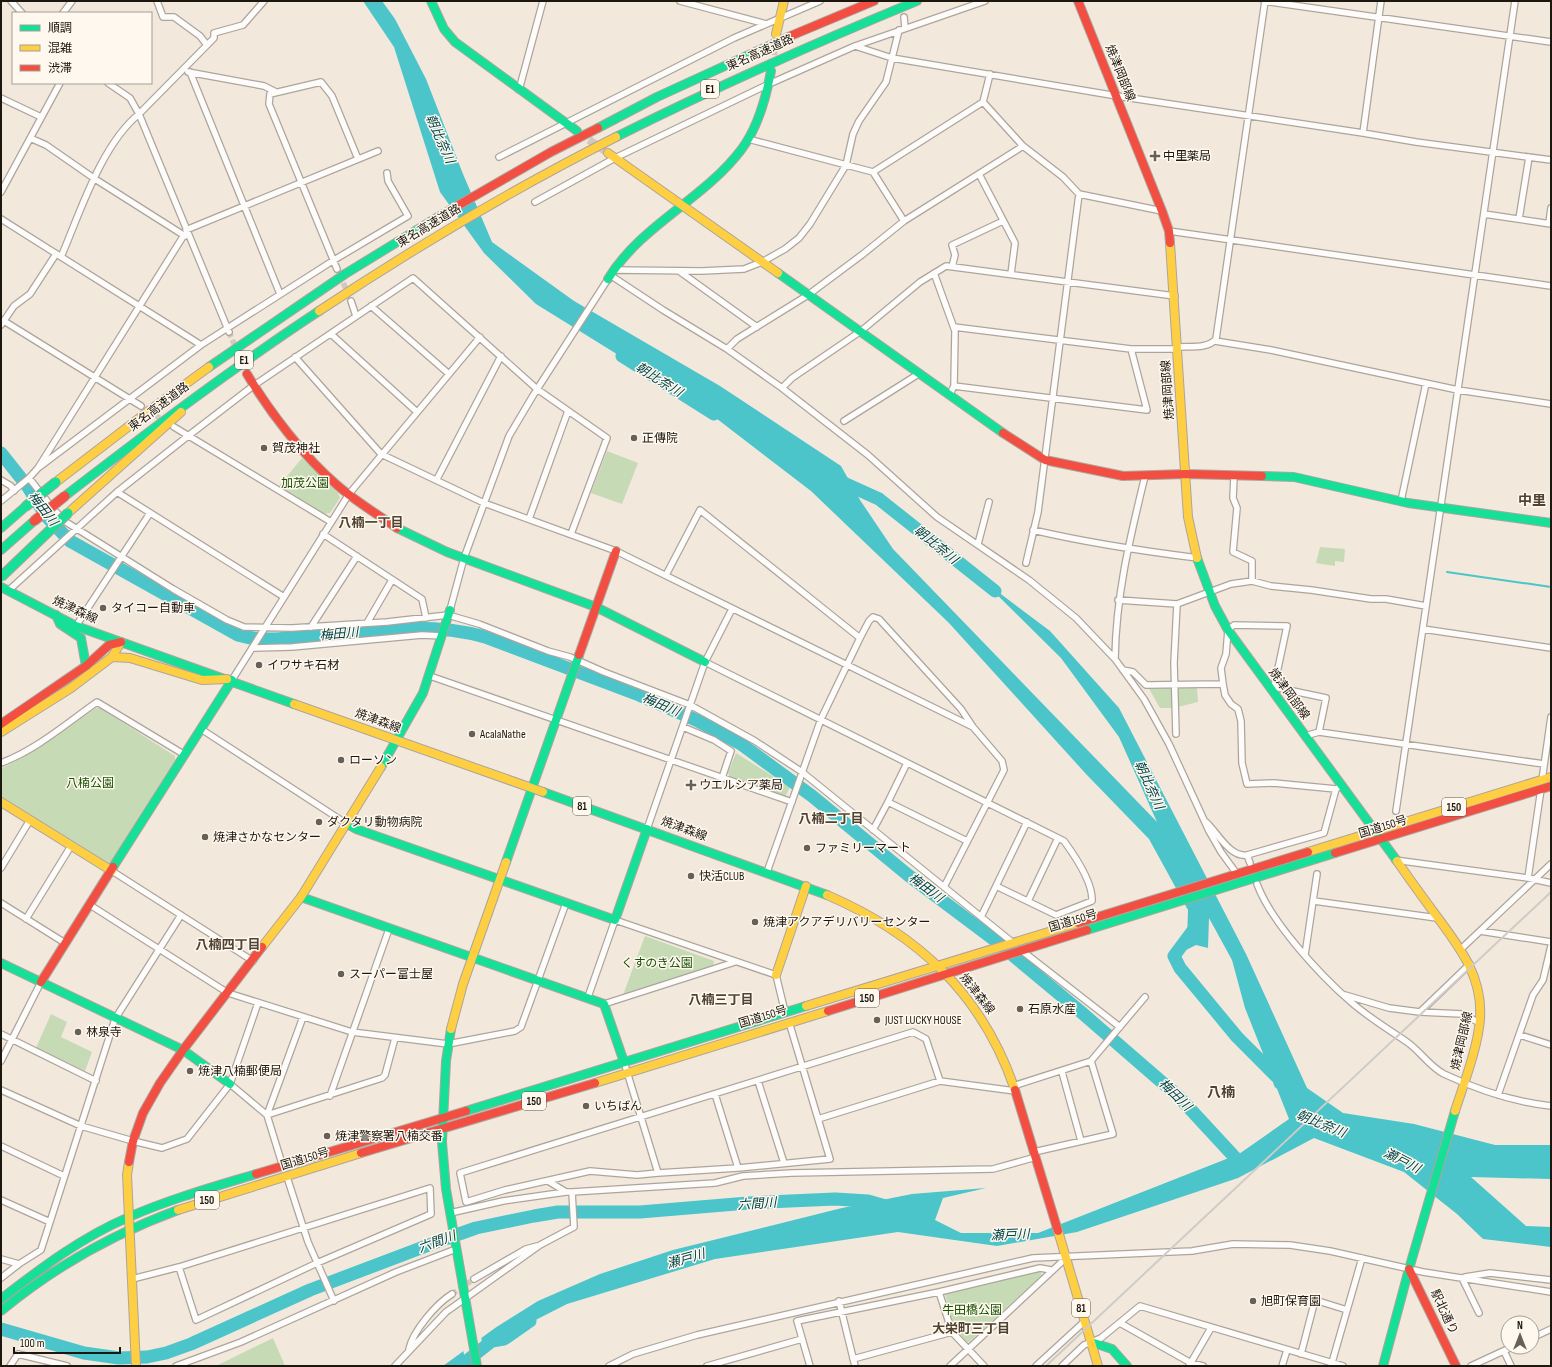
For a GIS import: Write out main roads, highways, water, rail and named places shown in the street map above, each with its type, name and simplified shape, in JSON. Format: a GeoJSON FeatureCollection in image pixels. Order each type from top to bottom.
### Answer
{"type":"FeatureCollection","features":[{"type":"Feature","properties":{"kind":"main road"},"geometry":{"type":"LineString","coordinates":[[432,1],[444,28],[455,42],[577,131]]}},
{"type":"Feature","properties":{"kind":"main road"},"geometry":{"type":"LineString","coordinates":[[776,34],[784,1]]}},
{"type":"Feature","properties":{"kind":"main road","name":"東名高速道路"},"geometry":{"type":"LineString","coordinates":[[1,528],[56,482],[204,371],[312,297],[425,226],[568,144],[661,97],[800,32],[874,1]]}},
{"type":"Feature","properties":{"kind":"main road","name":"東名高速道路"},"geometry":{"type":"LineString","coordinates":[[1,550],[65,496],[168,415],[221,376],[308,316],[434,237],[511,192],[614,136],[724,83],[819,40],[917,1]]}},
{"type":"Feature","properties":{"kind":"main road","name":"焼津岡部線"},"geometry":{"type":"LineString","coordinates":[[1078,1],[1117,96],[1169,231],[1175,296],[1189,528],[1215,608],[1228,630],[1272,688],[1339,788],[1381,840],[1461,949],[1470,964],[1480,990],[1480,1023],[1383,1366]]}},
{"type":"Feature","properties":{"kind":"main road"},"geometry":{"type":"LineString","coordinates":[[611,274],[635,246],[732,159],[748,139],[769,84],[771,72]]}},
{"type":"Feature","properties":{"kind":"main road"},"geometry":{"type":"LineString","coordinates":[[612,156],[1032,453],[1045,460],[1123,476],[1186,474],[1234,477],[1300,478],[1401,501],[1551,523]]}},
{"type":"Feature","properties":{"kind":"main road"},"geometry":{"type":"LineString","coordinates":[[247,374],[253,386],[273,414],[307,454],[337,485],[402,532],[464,558],[596,607],[706,662]]}},
{"type":"Feature","properties":{"kind":"main road"},"geometry":{"type":"LineString","coordinates":[[1,577],[68,513],[221,376]]}},
{"type":"Feature","properties":{"kind":"main road"},"geometry":{"type":"LineString","coordinates":[[477,1366],[443,1169],[442,1118],[448,1044],[463,984],[616,551]]}},
{"type":"Feature","properties":{"kind":"main road","name":"焼津森線"},"geometry":{"type":"LineString","coordinates":[[5,589],[76,626],[806,886],[836,898],[879,921],[945,973],[965,995],[986,1025],[1014,1088],[1098,1366]]}},
{"type":"Feature","properties":{"kind":"main road"},"geometry":{"type":"LineString","coordinates":[[56,615],[60,624],[81,638],[86,666]]}},
{"type":"Feature","properties":{"kind":"main road"},"geometry":{"type":"LineString","coordinates":[[136,1366],[127,1175],[133,1141],[149,1100],[183,1050],[253,961],[301,896],[347,824],[423,693],[430,676],[448,615]]}},
{"type":"Feature","properties":{"kind":"main road"},"geometry":{"type":"LineString","coordinates":[[1,724],[86,666],[109,645],[121,642]]}},
{"type":"Feature","properties":{"kind":"main road"},"geometry":{"type":"LineString","coordinates":[[1,732],[71,688],[112,657],[121,642]]}},
{"type":"Feature","properties":{"kind":"main road"},"geometry":{"type":"LineString","coordinates":[[41,982],[185,755],[229,680],[202,680],[130,658],[112,657]]}},
{"type":"Feature","properties":{"kind":"main road","name":"国道150号"},"geometry":{"type":"LineString","coordinates":[[1229,881],[1237,874],[1374,831],[1545,782],[1551,786]]}},
{"type":"Feature","properties":{"kind":"main road","name":"国道150号"},"geometry":{"type":"LineString","coordinates":[[1,1311],[51,1273],[129,1229],[196,1204],[442,1130],[1019,951],[1121,914],[1229,881],[1381,840],[1545,782]]}},
{"type":"Feature","properties":{"kind":"main road"},"geometry":{"type":"LineString","coordinates":[[1,802],[112,871]]}},
{"type":"Feature","properties":{"kind":"main road"},"geometry":{"type":"LineString","coordinates":[[347,824],[356,829],[615,920],[647,829]]}},
{"type":"Feature","properties":{"kind":"main road"},"geometry":{"type":"LineString","coordinates":[[776,975],[806,886]]}},
{"type":"Feature","properties":{"kind":"main road"},"geometry":{"type":"LineString","coordinates":[[301,896],[389,929],[588,997],[604,1004],[624,1062]]}},
{"type":"Feature","properties":{"kind":"main road","name":"国道150号"},"geometry":{"type":"LineString","coordinates":[[1,1299],[62,1254],[128,1217],[199,1192],[1009,942],[1121,914]]}},
{"type":"Feature","properties":{"kind":"main road"},"geometry":{"type":"LineString","coordinates":[[1,963],[115,1019],[183,1050],[230,1084]]}},
{"type":"Feature","properties":{"kind":"main road","name":"駅北通り"},"geometry":{"type":"LineString","coordinates":[[1411,1265],[1456,1366]]}},
{"type":"Feature","properties":{"kind":"main road"},"geometry":{"type":"LineString","coordinates":[[1091,1342],[1112,1350],[1127,1366]]}},
{"type":"Feature","properties":{"kind":"water"},"geometry":{"type":"Polygon","coordinates":[[[363,1],[382,1],[395,19],[426,79],[463,174],[492,242],[574,301],[720,386],[841,466],[860,500],[893,549],[1157,822],[1119,737],[1061,658],[981,579],[1050,631],[1119,708],[1246,954],[1307,1088],[1343,1113],[1414,1124],[1495,1145],[1551,1145],[1551,1179],[1471,1177],[1526,1226],[1551,1227],[1551,1247],[1483,1239],[1457,1214],[1404,1172],[1314,1138],[1238,1178],[1077,1232],[997,1246],[898,1232],[715,1259],[567,1304],[496,1340],[475,1366],[443,1366],[495,1328],[538,1301],[600,1274],[673,1250],[842,1208],[912,1194],[986,1188],[943,1198],[935,1220],[961,1233],[1038,1233],[1239,1154],[1289,1119],[1245,1008],[1232,960],[1209,918],[1208,948],[1196,945],[1174,956],[1187,939],[1188,910],[1149,839],[1086,774],[949,623],[811,491],[699,405],[536,304],[484,253],[440,192],[394,47],[363,1]]]}},
{"type":"Feature","properties":{"kind":"waterway","name":"朝比奈川"},"geometry":{"type":"LineString","coordinates":[[622,356],[714,414]]}},
{"type":"Feature","properties":{"kind":"waterway","name":"梅田川"},"geometry":{"type":"LineString","coordinates":[[1,453],[28,487],[46,516],[70,541],[238,635],[275,639],[377,630],[421,628],[464,632],[485,637],[639,695],[696,720],[741,744],[812,796],[908,875],[992,938],[1081,1012],[1179,1097],[1241,1164]]}},
{"type":"Feature","properties":{"kind":"waterway","name":"朝比奈川"},"geometry":{"type":"LineString","coordinates":[[837,480],[879,499],[995,591]]}},
{"type":"Feature","properties":{"kind":"waterway"},"geometry":{"type":"LineString","coordinates":[[1447,572],[1551,587]]}},
{"type":"Feature","properties":{"kind":"waterway","name":"朝比奈川"},"geometry":{"type":"LineString","coordinates":[[1197,925],[1174,956],[1180,968],[1237,1037],[1279,1079],[1280,1083]]}},
{"type":"Feature","properties":{"kind":"waterway","name":"六間川"},"geometry":{"type":"LineString","coordinates":[[1,1329],[84,1353],[119,1358],[147,1357],[166,1353],[191,1344],[310,1290],[442,1240],[476,1228],[534,1216],[558,1212],[640,1212],[748,1203],[835,1199],[868,1201],[889,1207]]}},
{"type":"Feature","properties":{"kind":"waterway","name":"瀬戸川"},"geometry":{"type":"LineString","coordinates":[[460,1366],[492,1341],[504,1339],[530,1321]]}},
{"type":"Feature","properties":{"kind":"tunnel"},"geometry":{"type":"LineString","coordinates":[[772,67],[775,39]]}},
{"type":"Feature","properties":{"kind":"tunnel"},"geometry":{"type":"LineString","coordinates":[[579,133],[608,153]]}},
{"type":"Feature","properties":{"kind":"tunnel"},"geometry":{"type":"LineString","coordinates":[[340,275],[351,301]]}},
{"type":"Feature","properties":{"kind":"tunnel"},"geometry":{"type":"LineString","coordinates":[[229,332],[247,374]]}},
{"type":"Feature","properties":{"kind":"tunnel"},"geometry":{"type":"LineString","coordinates":[[148,410],[164,421]]}},
{"type":"Feature","properties":{"kind":"tunnel"},"geometry":{"type":"LineString","coordinates":[[452,1294],[474,1279]]}},
{"type":"Feature","properties":{"kind":"railway"},"geometry":{"type":"LineString","coordinates":[[1046,1366],[1551,892]]}},
{"type":"Feature","properties":{"kind":"place","name":"中里薬局"},"geometry":{"type":"Point","coordinates":[1155,156]}},
{"type":"Feature","properties":{"kind":"place","name":"正傳院"},"geometry":{"type":"Point","coordinates":[634,438]}},
{"type":"Feature","properties":{"kind":"place","name":"賀茂神社"},"geometry":{"type":"Point","coordinates":[264,448]}},
{"type":"Feature","properties":{"kind":"place","name":"タイコー自動車"},"geometry":{"type":"Point","coordinates":[103,608]}},
{"type":"Feature","properties":{"kind":"place","name":"イワサキ石材"},"geometry":{"type":"Point","coordinates":[259,665]}},
{"type":"Feature","properties":{"kind":"place","name":"AcalaNathe"},"geometry":{"type":"Point","coordinates":[472,734]}},
{"type":"Feature","properties":{"kind":"place","name":"ローソン"},"geometry":{"type":"Point","coordinates":[341,760]}},
{"type":"Feature","properties":{"kind":"place","name":"ウエルシア薬局"},"geometry":{"type":"Point","coordinates":[691,785]}},
{"type":"Feature","properties":{"kind":"place","name":"ダクタリ動物病院"},"geometry":{"type":"Point","coordinates":[319,822]}},
{"type":"Feature","properties":{"kind":"place","name":"焼津さかなセンター"},"geometry":{"type":"Point","coordinates":[205,837]}},
{"type":"Feature","properties":{"kind":"place","name":"ファミリーマート"},"geometry":{"type":"Point","coordinates":[807,848]}},
{"type":"Feature","properties":{"kind":"place","name":"快活CLUB"},"geometry":{"type":"Point","coordinates":[691,876]}},
{"type":"Feature","properties":{"kind":"place","name":"焼津アクアデリバリーセンター"},"geometry":{"type":"Point","coordinates":[755,922]}},
{"type":"Feature","properties":{"kind":"place","name":"スーパー富士屋"},"geometry":{"type":"Point","coordinates":[341,974]}},
{"type":"Feature","properties":{"kind":"place","name":"石原水産"},"geometry":{"type":"Point","coordinates":[1020,1009]}},
{"type":"Feature","properties":{"kind":"place","name":"JUST LUCKY HOUSE"},"geometry":{"type":"Point","coordinates":[877,1020]}},
{"type":"Feature","properties":{"kind":"place","name":"林泉寺"},"geometry":{"type":"Point","coordinates":[78,1032]}},
{"type":"Feature","properties":{"kind":"place","name":"焼津八楠郵便局"},"geometry":{"type":"Point","coordinates":[190,1071]}},
{"type":"Feature","properties":{"kind":"place","name":"いちばん"},"geometry":{"type":"Point","coordinates":[586,1106]}},
{"type":"Feature","properties":{"kind":"place","name":"焼津警察署八楠交番"},"geometry":{"type":"Point","coordinates":[327,1136]}},
{"type":"Feature","properties":{"kind":"place","name":"旭町保育園"},"geometry":{"type":"Point","coordinates":[1253,1301]}},
{"type":"Feature","properties":{"kind":"district","name":"中里"},"geometry":{"type":"Point","coordinates":[1532,500]}},
{"type":"Feature","properties":{"kind":"district","name":"八楠一丁目"},"geometry":{"type":"Point","coordinates":[371,523]}},
{"type":"Feature","properties":{"kind":"district","name":"八楠二丁目"},"geometry":{"type":"Point","coordinates":[831,819]}},
{"type":"Feature","properties":{"kind":"district","name":"八楠四丁目"},"geometry":{"type":"Point","coordinates":[228,945]}},
{"type":"Feature","properties":{"kind":"district","name":"八楠三丁目"},"geometry":{"type":"Point","coordinates":[721,1000]}},
{"type":"Feature","properties":{"kind":"district","name":"八楠"},"geometry":{"type":"Point","coordinates":[1221,1092]}},
{"type":"Feature","properties":{"kind":"district","name":"大栄町三丁目"},"geometry":{"type":"Point","coordinates":[971,1329]}},
{"type":"Feature","properties":{"kind":"park label","name":"加茂公園"},"geometry":{"type":"Point","coordinates":[305,483]}},
{"type":"Feature","properties":{"kind":"park label","name":"八楠公園"},"geometry":{"type":"Point","coordinates":[90,783]}},
{"type":"Feature","properties":{"kind":"park label","name":"くすのき公園"},"geometry":{"type":"Point","coordinates":[657,963]}},
{"type":"Feature","properties":{"kind":"park label","name":"牛田橋公園"},"geometry":{"type":"Point","coordinates":[972,1310]}}]}
